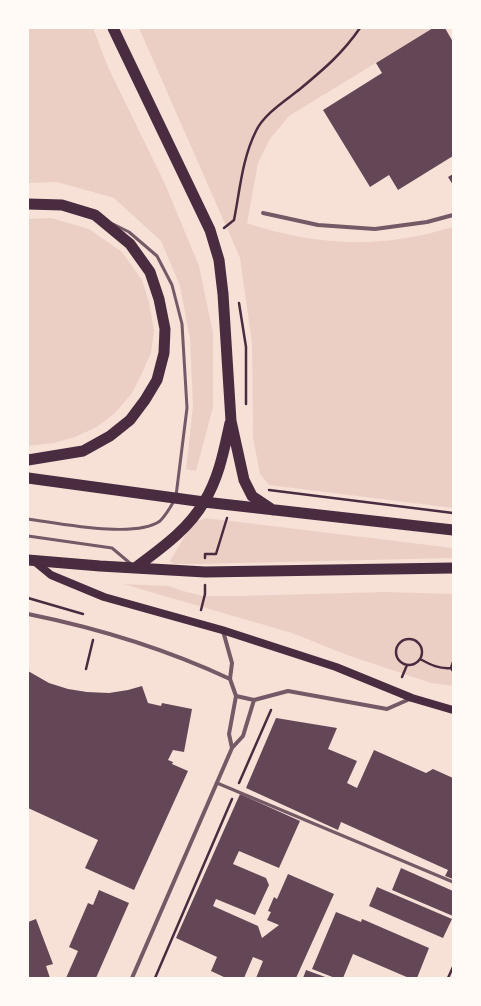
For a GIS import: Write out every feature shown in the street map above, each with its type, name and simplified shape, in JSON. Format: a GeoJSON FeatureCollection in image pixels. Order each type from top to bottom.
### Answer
{"type":"FeatureCollection","features":[{"type":"Feature","properties":{"kind":"highway"},"geometry":{"type":"LineString","coordinates":[[113,28],[210,230],[219,260],[223,294],[231,421],[244,480],[252,496],[272,510]]}},
{"type":"Feature","properties":{"kind":"highway"},"geometry":{"type":"LineString","coordinates":[[28,204],[62,205],[95,215],[130,244],[150,272],[160,299],[165,329],[164,353],[157,380],[145,400],[130,420],[110,436],[83,450],[28,460]]}},
{"type":"Feature","properties":{"kind":"highway"},"geometry":{"type":"LineString","coordinates":[[135,568],[173,539],[190,521],[204,502],[218,472],[231,421]]}},
{"type":"Feature","properties":{"kind":"highway"},"geometry":{"type":"LineString","coordinates":[[28,478],[176,499],[453,530]]}},
{"type":"Feature","properties":{"kind":"highway"},"geometry":{"type":"LineString","coordinates":[[30,561],[205,572],[453,568]]}},
{"type":"Feature","properties":{"kind":"main road"},"geometry":{"type":"LineString","coordinates":[[30,561],[51,576],[104,597],[222,630],[336,667],[412,698],[453,710]]}},
{"type":"Feature","properties":{"kind":"street"},"geometry":{"type":"LineString","coordinates":[[263,213],[318,225],[375,229],[427,222],[453,215]]}},
{"type":"Feature","properties":{"kind":"street"},"geometry":{"type":"LineString","coordinates":[[28,614],[120,637],[198,664],[230,679]]}},
{"type":"Feature","properties":{"kind":"street"},"geometry":{"type":"LineString","coordinates":[[222,630],[232,663],[230,679],[236,696],[229,734],[232,748]]}},
{"type":"Feature","properties":{"kind":"street"},"geometry":{"type":"LineString","coordinates":[[236,696],[254,700],[288,691],[387,709],[412,698]]}},
{"type":"Feature","properties":{"kind":"street"},"geometry":{"type":"LineString","coordinates":[[132,978],[232,748],[243,736],[254,700]]}},
{"type":"Feature","properties":{"kind":"lane"},"geometry":{"type":"LineString","coordinates":[[28,519],[122,530],[149,526],[159,522],[167,514],[176,499],[187,408],[182,324],[172,285],[157,256],[129,232],[95,215]]}},
{"type":"Feature","properties":{"kind":"lane"},"geometry":{"type":"LineString","coordinates":[[28,536],[112,548],[135,568]]}},
{"type":"Feature","properties":{"kind":"lane"},"geometry":{"type":"LineString","coordinates":[[217,783],[453,882]]}},
{"type":"Feature","properties":{"kind":"path"},"geometry":{"type":"LineString","coordinates":[[221,230],[234,220],[246,156],[256,130],[275,108],[334,60],[348,45],[360,28]]}},
{"type":"Feature","properties":{"kind":"path"},"geometry":{"type":"LineString","coordinates":[[264,487],[268,490],[453,513]]}},
{"type":"Feature","properties":{"kind":"path"},"geometry":{"type":"LineString","coordinates":[[201,610],[205,594],[205,554],[216,554],[226,521],[229,505]]}},
{"type":"Feature","properties":{"kind":"path"},"geometry":{"type":"LineString","coordinates":[[86,669],[94,637]]}},
{"type":"Feature","properties":{"kind":"path"},"geometry":{"type":"LineString","coordinates":[[414,639],[418,642],[422,650],[420,659],[416,663],[407,665],[399,660],[396,651],[397,646],[404,640],[414,639]]}},
{"type":"Feature","properties":{"kind":"path"},"geometry":{"type":"LineString","coordinates":[[420,659],[438,668],[451,668]]}},
{"type":"Feature","properties":{"kind":"path"},"geometry":{"type":"LineString","coordinates":[[451,668],[453,662]]}},
{"type":"Feature","properties":{"kind":"path"},"geometry":{"type":"LineString","coordinates":[[402,677],[407,665]]}},
{"type":"Feature","properties":{"kind":"path"},"geometry":{"type":"LineString","coordinates":[[155,978],[271,710]]}},
{"type":"Feature","properties":{"kind":"path"},"geometry":{"type":"LineString","coordinates":[[448,978],[453,967]]}},
{"type":"Feature","properties":{"kind":"shaded area"},"geometry":{"type":"Polygon","coordinates":[[[28,28],[93,28],[108,67],[165,184],[199,266],[213,333],[213,407],[196,471],[186,469],[193,406],[190,339],[180,286],[161,241],[114,198],[57,182],[28,183],[28,28]]]}},
{"type":"Feature","properties":{"kind":"shaded area"},"geometry":{"type":"Polygon","coordinates":[[[139,28],[433,28],[289,116],[270,139],[258,163],[247,223],[265,229],[302,237],[342,242],[380,241],[406,238],[453,227],[453,508],[269,485],[260,474],[253,438],[252,344],[240,258],[139,28]]]}},
{"type":"Feature","properties":{"kind":"shaded area"},"geometry":{"type":"Polygon","coordinates":[[[51,218],[89,229],[122,252],[142,280],[149,302],[154,331],[151,353],[142,373],[132,393],[115,413],[97,427],[75,437],[54,443],[28,446],[28,219],[51,218]]]}},
{"type":"Feature","properties":{"kind":"shaded area"},"geometry":{"type":"Polygon","coordinates":[[[206,518],[453,548],[453,558],[200,564],[174,564],[170,561],[189,529],[197,521],[206,518]]]}},
{"type":"Feature","properties":{"kind":"shaded area"},"geometry":{"type":"Polygon","coordinates":[[[123,584],[169,586],[203,596],[385,592],[453,594],[453,686],[431,683],[347,655],[292,633],[123,584]]]}},
{"type":"Feature","properties":{"kind":"building"},"geometry":{"type":"Polygon","coordinates":[[[433,28],[445,28],[453,42],[453,156],[398,190],[389,175],[370,187],[323,110],[382,73],[376,63],[433,28]]]}},
{"type":"Feature","properties":{"kind":"building"},"geometry":{"type":"Polygon","coordinates":[[[453,174],[453,185],[448,177],[453,174]]]}},
{"type":"Feature","properties":{"kind":"building"},"geometry":{"type":"Polygon","coordinates":[[[28,671],[49,683],[68,689],[87,692],[109,693],[142,686],[148,703],[161,706],[162,703],[192,709],[184,752],[173,750],[168,760],[173,762],[172,764],[188,771],[134,890],[85,868],[98,840],[28,808],[28,671]]]}},
{"type":"Feature","properties":{"kind":"building"},"geometry":{"type":"Polygon","coordinates":[[[276,718],[337,728],[328,749],[357,761],[347,783],[357,788],[374,750],[426,773],[433,769],[453,778],[453,879],[445,876],[448,870],[341,822],[338,830],[246,788],[276,718]]]}},
{"type":"Feature","properties":{"kind":"building"},"geometry":{"type":"Polygon","coordinates":[[[240,794],[300,821],[279,868],[239,851],[233,864],[266,878],[269,885],[255,915],[216,899],[213,906],[258,926],[262,938],[279,925],[267,920],[271,912],[268,911],[274,897],[277,899],[288,874],[334,894],[296,978],[256,978],[263,961],[253,957],[244,978],[226,978],[211,971],[217,957],[176,938],[240,794]]]}},
{"type":"Feature","properties":{"kind":"building"},"geometry":{"type":"Polygon","coordinates":[[[401,868],[453,891],[453,916],[392,890],[401,868]]]}},
{"type":"Feature","properties":{"kind":"building"},"geometry":{"type":"Polygon","coordinates":[[[377,887],[452,919],[443,938],[369,906],[377,887]]]}},
{"type":"Feature","properties":{"kind":"building"},"geometry":{"type":"Polygon","coordinates":[[[99,890],[129,903],[96,978],[66,978],[78,951],[69,947],[88,903],[93,905],[99,890]]]}},
{"type":"Feature","properties":{"kind":"building"},"geometry":{"type":"Polygon","coordinates":[[[336,912],[361,922],[362,919],[429,948],[417,978],[409,978],[353,954],[343,978],[335,978],[312,969],[336,912]]]}},
{"type":"Feature","properties":{"kind":"building"},"geometry":{"type":"Polygon","coordinates":[[[36,919],[53,964],[46,966],[50,978],[28,978],[28,922],[36,919]]]}},
{"type":"Feature","properties":{"kind":"building"},"geometry":{"type":"Polygon","coordinates":[[[306,970],[328,978],[303,978],[306,970]]]}}]}
